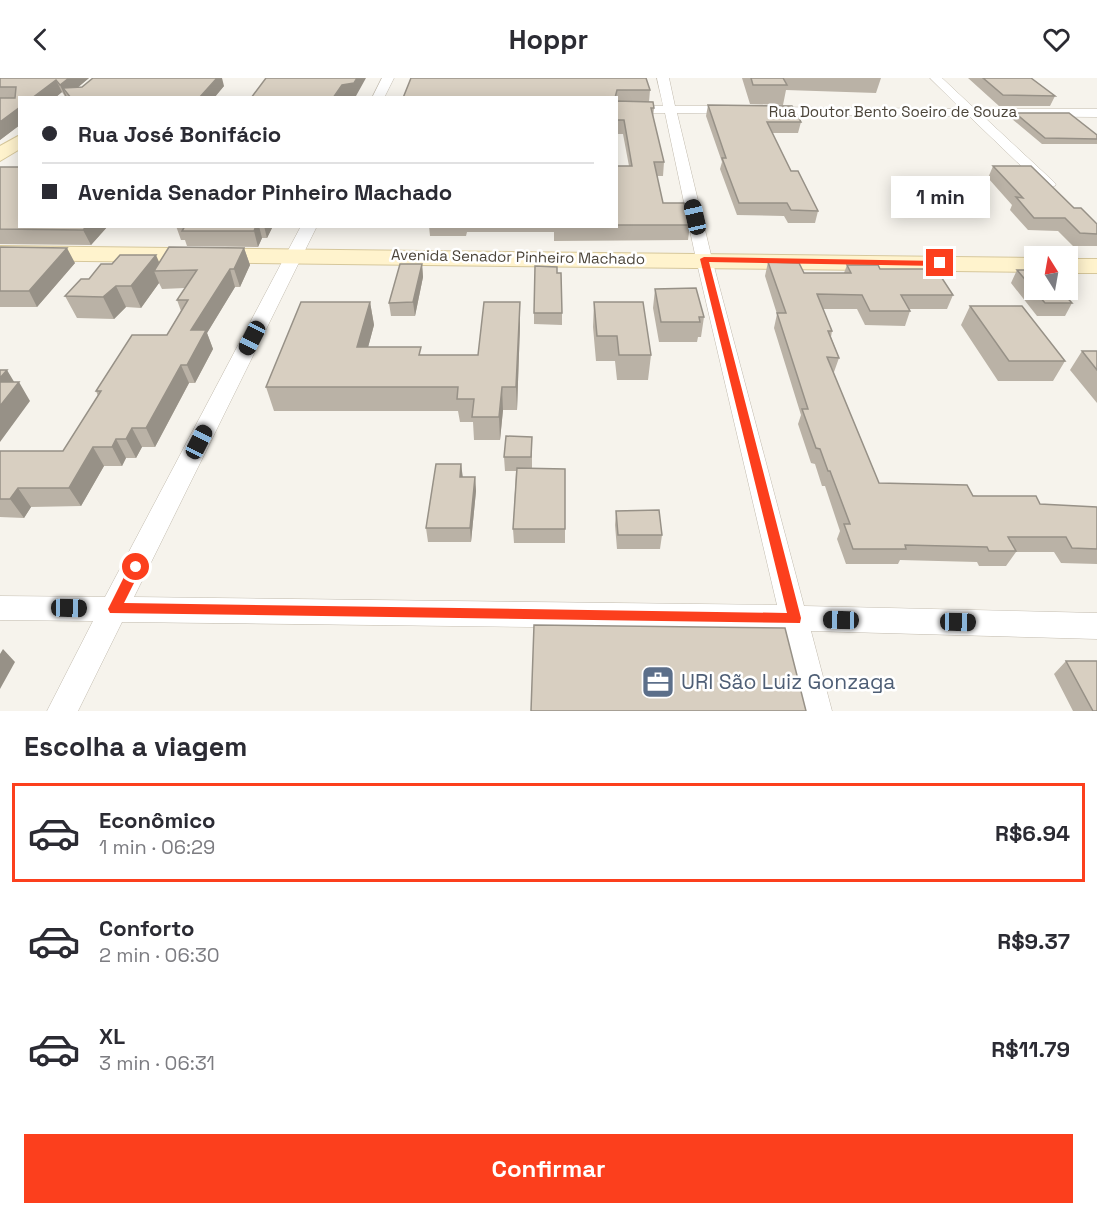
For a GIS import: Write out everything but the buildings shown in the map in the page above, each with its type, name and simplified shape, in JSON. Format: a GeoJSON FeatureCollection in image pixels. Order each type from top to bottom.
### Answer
{"type":"FeatureCollection","features":[{"type":"Feature","properties":{"kind":"main road"},"geometry":{"type":"LineString","coordinates":[[0,154],[18,141]]}},
{"type":"Feature","properties":{"kind":"main road","name":"Avenida Senador Pinheiro Machado"},"geometry":{"type":"LineString","coordinates":[[0,253],[704,259],[1024,265]]}},
{"type":"Feature","properties":{"kind":"main road"},"geometry":{"type":"LineString","coordinates":[[1078,266],[1097,266]]}},
{"type":"Feature","properties":{"kind":"street"},"geometry":{"type":"LineString","coordinates":[[379,96],[388,78]]}},
{"type":"Feature","properties":{"kind":"street"},"geometry":{"type":"LineString","coordinates":[[663,78],[704,259],[817,711]]}},
{"type":"Feature","properties":{"kind":"street"},"geometry":{"type":"LineString","coordinates":[[936,78],[1063,199]]}},
{"type":"Feature","properties":{"kind":"street","name":"Rua Doutor Bento Soeiro de Souza"},"geometry":{"type":"LineString","coordinates":[[618,110],[1097,113]]}},
{"type":"Feature","properties":{"kind":"street"},"geometry":{"type":"LineString","coordinates":[[62,711],[308,228]]}},
{"type":"Feature","properties":{"kind":"street"},"geometry":{"type":"LineString","coordinates":[[0,608],[795,618],[1097,626]]}},
{"type":"Feature","properties":{"kind":"place","name":"URI São Luiz Gonzaga"},"geometry":{"type":"Point","coordinates":[658,682]}},
{"type":"Feature","properties":{"kind":"route"},"geometry":{"type":"LineString","coordinates":[[136,567],[115,609],[795,618],[704,259],[940,263]]}}]}
